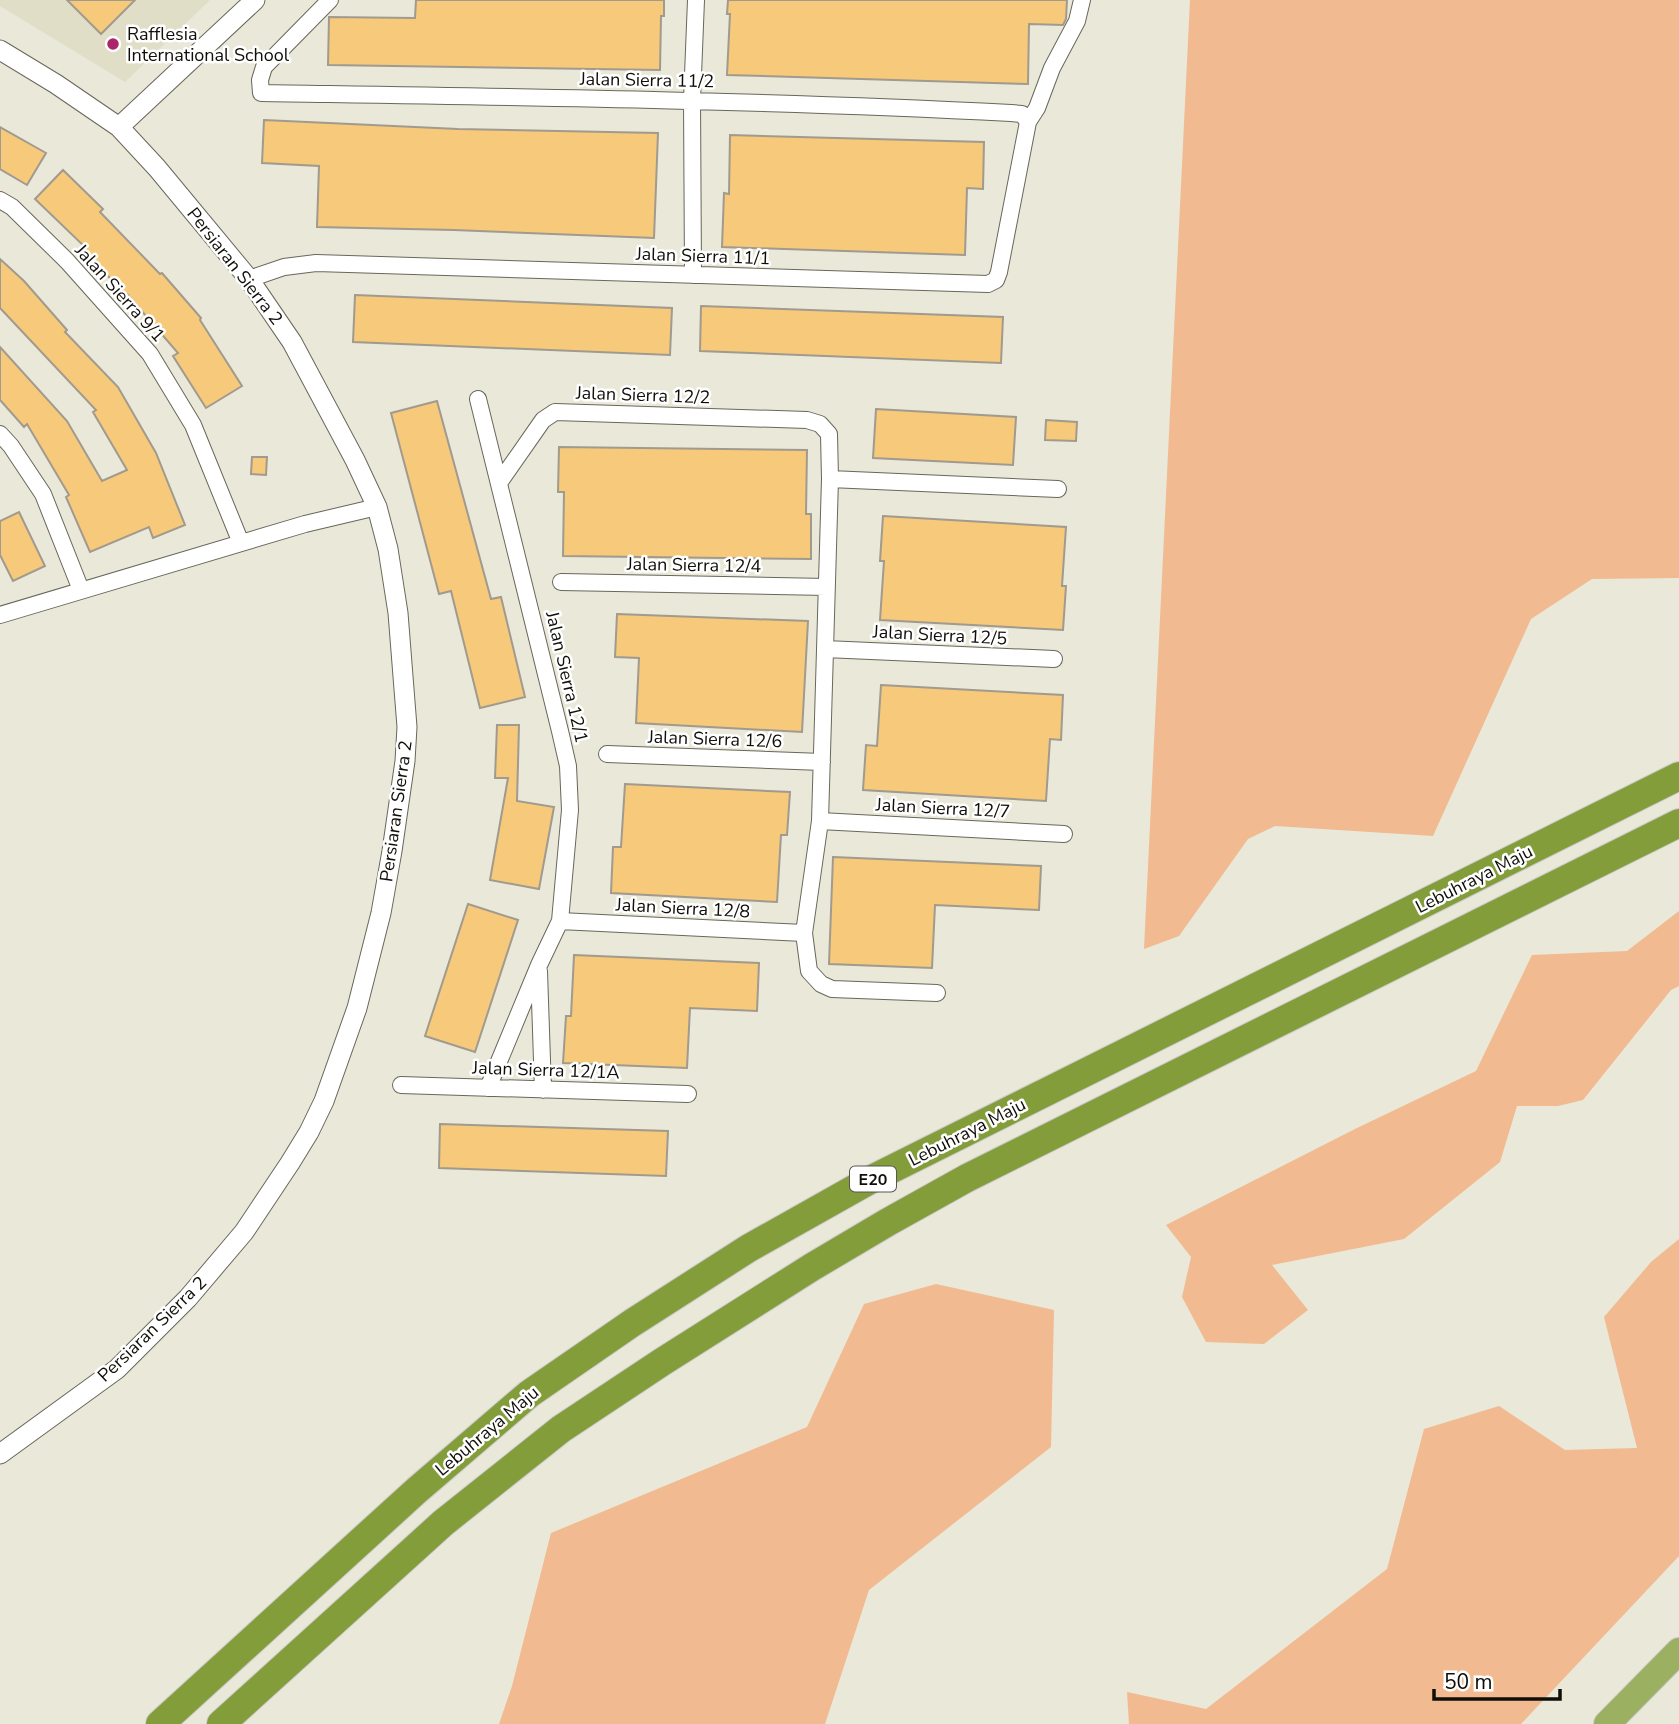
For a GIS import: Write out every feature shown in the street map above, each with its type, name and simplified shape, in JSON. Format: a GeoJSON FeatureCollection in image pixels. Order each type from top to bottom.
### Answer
{"type":"FeatureCollection","features":[{"type":"Feature","properties":{"kind":"highway","name":"Lebuhraya Maju"},"geometry":{"type":"LineString","coordinates":[[160,1724],[416,1491],[529,1394],[632,1323],[749,1248],[870,1180],[1679,776]]}},
{"type":"Feature","properties":{"kind":"highway","name":"E20"},"geometry":{"type":"LineString","coordinates":[[221,1724],[443,1523],[561,1430],[812,1267],[967,1178],[1679,823]]}},
{"type":"Feature","properties":{"kind":"highway"},"geometry":{"type":"LineString","coordinates":[[1607,1724],[1679,1651]]}},
{"type":"Feature","properties":{"kind":"street"},"geometry":{"type":"LineString","coordinates":[[118,127],[255,0]]}},
{"type":"Feature","properties":{"kind":"street","name":"Jalan Sierra 11/2"},"geometry":{"type":"LineString","coordinates":[[330,0],[264,67],[260,80],[261,93],[692,100],[873,106],[1022,114],[1028,122]]}},
{"type":"Feature","properties":{"kind":"street"},"geometry":{"type":"LineString","coordinates":[[693,275],[692,100],[696,0]]}},
{"type":"Feature","properties":{"kind":"street","name":"Jalan Sierra 11/1"},"geometry":{"type":"LineString","coordinates":[[249,279],[284,267],[316,263],[988,284],[996,280],[999,272],[1028,122],[1077,21],[1082,0]]}},
{"type":"Feature","properties":{"kind":"street","name":"Persiaran Sierra 2"},"geometry":{"type":"LineString","coordinates":[[0,50],[56,84],[118,127],[157,168],[249,279],[292,342],[377,507],[388,549],[398,613],[407,727],[405,761],[381,913],[357,1008],[324,1101],[290,1163],[244,1232],[188,1298],[117,1369],[0,1454]]}},
{"type":"Feature","properties":{"kind":"street","name":"Jalan Sierra 9/1"},"geometry":{"type":"LineString","coordinates":[[0,200],[12,207],[66,261],[150,354],[193,425],[241,543]]}},
{"type":"Feature","properties":{"kind":"street","name":"Jalan Sierra 12/1"},"geometry":{"type":"LineString","coordinates":[[478,399],[568,766],[570,810],[560,921],[488,1088]]}},
{"type":"Feature","properties":{"kind":"street","name":"Jalan Sierra 12/2"},"geometry":{"type":"LineString","coordinates":[[499,483],[542,420],[555,412],[807,420],[821,424],[829,434],[830,479]]}},
{"type":"Feature","properties":{"kind":"street"},"geometry":{"type":"LineString","coordinates":[[0,434],[43,494],[81,590]]}},
{"type":"Feature","properties":{"kind":"street"},"geometry":{"type":"LineString","coordinates":[[937,993],[832,989],[821,984],[809,971],[804,933],[820,821],[830,479],[1058,489]]}},
{"type":"Feature","properties":{"kind":"street"},"geometry":{"type":"LineString","coordinates":[[0,615],[305,524],[377,507]]}},
{"type":"Feature","properties":{"kind":"street","name":"Jalan Sierra 12/4"},"geometry":{"type":"LineString","coordinates":[[561,582],[827,587]]}},
{"type":"Feature","properties":{"kind":"street","name":"Jalan Sierra 12/5"},"geometry":{"type":"LineString","coordinates":[[825,649],[1054,659]]}},
{"type":"Feature","properties":{"kind":"street","name":"Jalan Sierra 12/6"},"geometry":{"type":"LineString","coordinates":[[607,754],[822,762]]}},
{"type":"Feature","properties":{"kind":"street","name":"Jalan Sierra 12/7"},"geometry":{"type":"LineString","coordinates":[[820,821],[1064,834]]}},
{"type":"Feature","properties":{"kind":"street","name":"Jalan Sierra 12/8"},"geometry":{"type":"LineString","coordinates":[[560,921],[804,933]]}},
{"type":"Feature","properties":{"kind":"street"},"geometry":{"type":"LineString","coordinates":[[539,965],[542,1090]]}},
{"type":"Feature","properties":{"kind":"street","name":"Jalan Sierra 12/1A"},"geometry":{"type":"LineString","coordinates":[[401,1085],[688,1094]]}},
{"type":"Feature","properties":{"kind":"shaded area","name":"Rafflesia International School"},"geometry":{"type":"Polygon","coordinates":[[[0,0],[210,0],[125,82],[0,6],[0,0]]]}},
{"type":"Feature","properties":{"kind":"shaded area"},"geometry":{"type":"Polygon","coordinates":[[[1190,0],[1679,0],[1679,578],[1592,579],[1531,619],[1433,836],[1275,826],[1248,839],[1179,936],[1144,949],[1190,0]]]}},
{"type":"Feature","properties":{"kind":"shaded area"},"geometry":{"type":"Polygon","coordinates":[[[1679,911],[1679,986],[1671,990],[1583,1100],[1558,1106],[1517,1106],[1500,1162],[1404,1239],[1272,1265],[1308,1310],[1264,1344],[1206,1342],[1182,1297],[1191,1257],[1166,1225],[1476,1071],[1532,955],[1627,951],[1679,911]]]}},
{"type":"Feature","properties":{"kind":"shaded area"},"geometry":{"type":"Polygon","coordinates":[[[1679,1239],[1679,1556],[1521,1724],[1129,1724],[1127,1692],[1206,1709],[1387,1569],[1424,1429],[1499,1406],[1565,1450],[1637,1448],[1604,1317],[1651,1262],[1679,1239]]]}},
{"type":"Feature","properties":{"kind":"shaded area"},"geometry":{"type":"Polygon","coordinates":[[[936,1284],[1054,1310],[1051,1447],[869,1590],[825,1724],[499,1724],[512,1686],[551,1533],[807,1427],[864,1304],[936,1284]]]}},
{"type":"Feature","properties":{"kind":"building"},"geometry":{"type":"Polygon","coordinates":[[[67,0],[135,0],[101,34],[67,0]]]}},
{"type":"Feature","properties":{"kind":"building"},"geometry":{"type":"Polygon","coordinates":[[[416,0],[664,0],[660,70],[328,65],[329,17],[415,18],[416,0]]]}},
{"type":"Feature","properties":{"kind":"building"},"geometry":{"type":"Polygon","coordinates":[[[728,0],[1067,0],[1063,25],[1029,24],[1028,84],[727,75],[730,14],[727,14],[728,0]]]}},
{"type":"Feature","properties":{"kind":"building"},"geometry":{"type":"Polygon","coordinates":[[[264,120],[458,129],[658,133],[654,238],[317,227],[319,166],[262,163],[264,120]]]}},
{"type":"Feature","properties":{"kind":"building"},"geometry":{"type":"Polygon","coordinates":[[[0,127],[46,153],[27,185],[0,169],[0,127]]]}},
{"type":"Feature","properties":{"kind":"building"},"geometry":{"type":"Polygon","coordinates":[[[730,135],[984,142],[983,189],[967,188],[965,255],[722,247],[724,193],[729,194],[730,135]]]}},
{"type":"Feature","properties":{"kind":"building"},"geometry":{"type":"Polygon","coordinates":[[[63,170],[103,209],[100,212],[160,274],[162,273],[201,318],[242,386],[206,408],[173,356],[178,353],[127,294],[83,250],[86,248],[35,199],[63,170]]]}},
{"type":"Feature","properties":{"kind":"building"},"geometry":{"type":"Polygon","coordinates":[[[0,259],[24,281],[67,330],[65,332],[118,387],[156,453],[185,525],[153,538],[149,527],[90,552],[66,497],[69,495],[27,424],[24,427],[0,400],[0,347],[67,421],[102,481],[127,470],[93,412],[96,410],[0,308],[0,259]]]}},
{"type":"Feature","properties":{"kind":"building"},"geometry":{"type":"Polygon","coordinates":[[[355,295],[672,308],[670,355],[353,342],[355,295]]]}},
{"type":"Feature","properties":{"kind":"building"},"geometry":{"type":"Polygon","coordinates":[[[701,306],[1003,317],[1001,363],[700,351],[701,306]]]}},
{"type":"Feature","properties":{"kind":"building"},"geometry":{"type":"Polygon","coordinates":[[[437,401],[491,599],[501,597],[525,697],[480,708],[451,591],[439,594],[391,413],[437,401]]]}},
{"type":"Feature","properties":{"kind":"building"},"geometry":{"type":"Polygon","coordinates":[[[876,409],[1016,417],[1013,465],[873,458],[876,409]]]}},
{"type":"Feature","properties":{"kind":"building"},"geometry":{"type":"Polygon","coordinates":[[[1046,420],[1077,422],[1076,441],[1045,440],[1046,420]]]}},
{"type":"Feature","properties":{"kind":"building"},"geometry":{"type":"Polygon","coordinates":[[[559,447],[807,450],[806,514],[811,514],[811,559],[563,556],[564,492],[558,492],[559,447]]]}},
{"type":"Feature","properties":{"kind":"building"},"geometry":{"type":"Polygon","coordinates":[[[252,457],[267,457],[266,475],[251,474],[252,457]]]}},
{"type":"Feature","properties":{"kind":"building"},"geometry":{"type":"Polygon","coordinates":[[[19,512],[45,566],[13,581],[0,555],[0,521],[19,512]]]}},
{"type":"Feature","properties":{"kind":"building"},"geometry":{"type":"Polygon","coordinates":[[[883,516],[1066,527],[1062,586],[1066,586],[1063,630],[880,620],[884,561],[880,561],[883,516]]]}},
{"type":"Feature","properties":{"kind":"building"},"geometry":{"type":"Polygon","coordinates":[[[617,614],[808,621],[802,732],[636,723],[639,658],[615,657],[617,614]]]}},
{"type":"Feature","properties":{"kind":"building"},"geometry":{"type":"Polygon","coordinates":[[[881,685],[1063,695],[1061,740],[1050,739],[1046,801],[863,790],[866,745],[877,746],[881,685]]]}},
{"type":"Feature","properties":{"kind":"building"},"geometry":{"type":"Polygon","coordinates":[[[497,725],[519,725],[517,801],[554,807],[539,889],[490,880],[508,778],[495,778],[497,725]]]}},
{"type":"Feature","properties":{"kind":"building"},"geometry":{"type":"Polygon","coordinates":[[[625,784],[790,792],[787,835],[781,835],[777,902],[611,893],[613,847],[621,847],[625,784]]]}},
{"type":"Feature","properties":{"kind":"building"},"geometry":{"type":"Polygon","coordinates":[[[833,857],[1041,866],[1039,910],[935,905],[932,968],[829,964],[833,857]]]}},
{"type":"Feature","properties":{"kind":"building"},"geometry":{"type":"Polygon","coordinates":[[[468,904],[518,920],[475,1052],[425,1036],[468,904]]]}},
{"type":"Feature","properties":{"kind":"building"},"geometry":{"type":"Polygon","coordinates":[[[574,955],[759,963],[757,1011],[690,1008],[687,1068],[563,1063],[566,1016],[571,1016],[574,955]]]}},
{"type":"Feature","properties":{"kind":"building"},"geometry":{"type":"Polygon","coordinates":[[[440,1124],[668,1131],[666,1176],[439,1168],[440,1124]]]}},
{"type":"Feature","properties":{"kind":"place","name":"Rafflesia International School"},"geometry":{"type":"Point","coordinates":[113,44]}}]}
